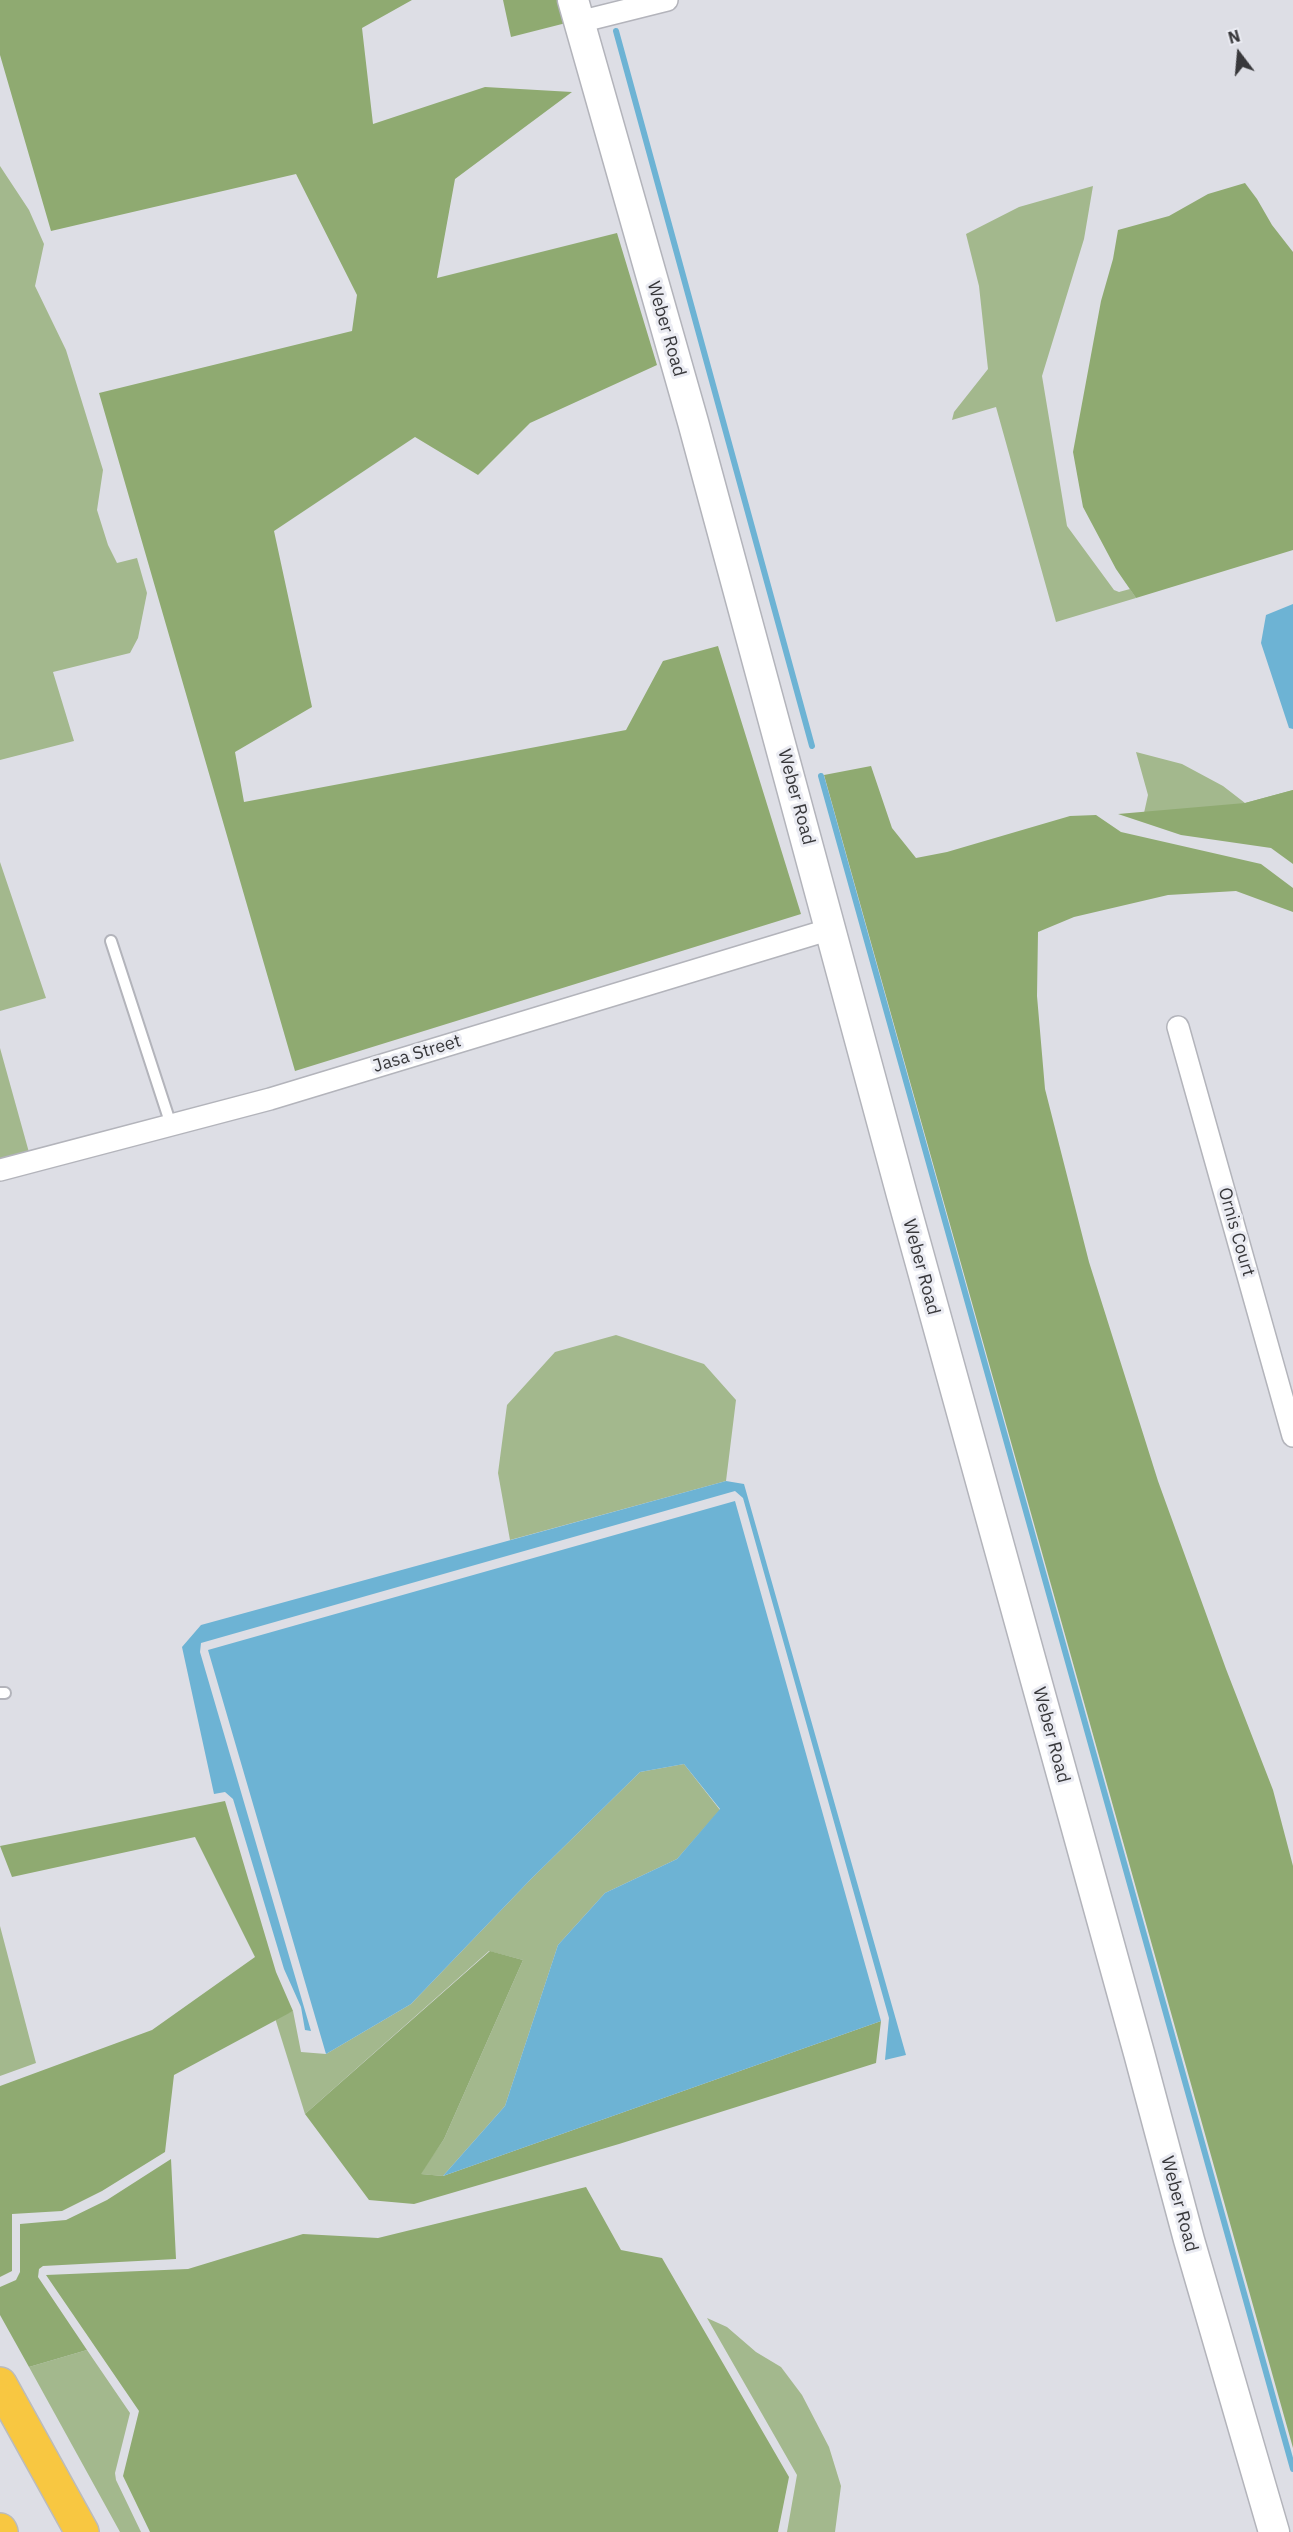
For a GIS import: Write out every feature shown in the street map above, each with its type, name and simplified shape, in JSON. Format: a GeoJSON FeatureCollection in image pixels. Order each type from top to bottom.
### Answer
{"type":"FeatureCollection","features":[{"type":"Feature","properties":{"kind":"highway"},"geometry":{"type":"LineString","coordinates":[[0,2384],[82,2532]]}},
{"type":"Feature","properties":{"kind":"street"},"geometry":{"type":"LineString","coordinates":[[576,11],[667,0]]}},
{"type":"Feature","properties":{"kind":"street","name":"Weber Road"},"geometry":{"type":"LineString","coordinates":[[576,11],[693,422],[902,1195],[1189,2240],[1274,2532]]}},
{"type":"Feature","properties":{"kind":"street","name":"Jasa Street"},"geometry":{"type":"LineString","coordinates":[[0,1170],[270,1099],[831,929]]}},
{"type":"Feature","properties":{"kind":"street","name":"Ornis Court"},"geometry":{"type":"LineString","coordinates":[[1178,1027],[1293,1436]]}},
{"type":"Feature","properties":{"kind":"lane"},"geometry":{"type":"LineString","coordinates":[[111,941],[171,1125]]}},
{"type":"Feature","properties":{"kind":"green space"},"geometry":{"type":"Polygon","coordinates":[[[0,0],[412,0],[362,28],[373,124],[485,87],[572,92],[455,179],[437,278],[617,233],[657,365],[530,423],[478,475],[415,437],[274,531],[312,707],[235,752],[244,802],[626,730],[663,661],[718,646],[801,914],[295,1071],[99,393],[352,331],[357,295],[296,174],[51,231],[0,55],[0,0]]]}},
{"type":"Feature","properties":{"kind":"green space"},"geometry":{"type":"Polygon","coordinates":[[[503,0],[559,0],[566,23],[511,37],[503,0]]]}},
{"type":"Feature","properties":{"kind":"green space"},"geometry":{"type":"Polygon","coordinates":[[[0,166],[29,210],[44,244],[35,286],[66,350],[103,470],[97,510],[108,545],[117,563],[137,558],[147,593],[138,638],[130,653],[53,672],[74,741],[0,760],[0,166]]]}},
{"type":"Feature","properties":{"kind":"green space"},"geometry":{"type":"Polygon","coordinates":[[[1245,183],[1272,225],[1293,252],[1293,550],[1136,598],[1116,569],[1083,507],[1073,452],[1101,301],[1113,259],[1118,230],[1169,216],[1208,194],[1245,183]]]}},
{"type":"Feature","properties":{"kind":"green space"},"geometry":{"type":"Polygon","coordinates":[[[1093,186],[1084,239],[1042,376],[1067,526],[1114,590],[1119,592],[1130,589],[1136,598],[1056,622],[996,407],[952,420],[954,412],[988,369],[979,286],[966,234],[1019,207],[1093,186]]]}},
{"type":"Feature","properties":{"kind":"green space"},"geometry":{"type":"Polygon","coordinates":[[[1136,752],[1182,764],[1223,786],[1245,803],[1293,790],[1293,806],[1144,813],[1148,795],[1136,752]]]}},
{"type":"Feature","properties":{"kind":"green space"},"geometry":{"type":"Polygon","coordinates":[[[871,766],[892,828],[916,858],[947,852],[1070,816],[1096,815],[1121,832],[1261,864],[1293,888],[1293,912],[1236,891],[1168,895],[1074,917],[1038,932],[1037,996],[1045,1089],[1089,1262],[1158,1481],[1226,1669],[1273,1790],[1293,1866],[1293,2448],[824,775],[871,766]]]}},
{"type":"Feature","properties":{"kind":"green space"},"geometry":{"type":"Polygon","coordinates":[[[1293,790],[1293,864],[1271,848],[1181,835],[1118,814],[1245,803],[1293,790]]]}},
{"type":"Feature","properties":{"kind":"green space"},"geometry":{"type":"Polygon","coordinates":[[[0,862],[46,998],[0,1011],[0,862]]]}},
{"type":"Feature","properties":{"kind":"green space"},"geometry":{"type":"Polygon","coordinates":[[[0,1048],[30,1156],[0,1165],[0,1048]]]}},
{"type":"Feature","properties":{"kind":"green space"},"geometry":{"type":"Polygon","coordinates":[[[616,1335],[704,1364],[736,1400],[726,1481],[510,1540],[498,1473],[507,1405],[555,1352],[616,1335]]]}},
{"type":"Feature","properties":{"kind":"green space"},"geometry":{"type":"Polygon","coordinates":[[[684,1764],[720,1810],[677,1859],[605,1893],[558,1945],[505,2106],[443,2176],[420,2174],[444,2139],[523,1960],[489,1951],[305,2114],[275,2018],[293,2011],[301,2052],[326,2054],[411,2004],[531,1879],[640,1772],[684,1764]]]}},
{"type":"Feature","properties":{"kind":"green space"},"geometry":{"type":"Polygon","coordinates":[[[225,1801],[276,1972],[293,2011],[174,2075],[165,2152],[102,2191],[62,2211],[12,2214],[12,2271],[0,2277],[0,2086],[152,2030],[255,1957],[195,1837],[12,1877],[0,1846],[225,1801]]]}},
{"type":"Feature","properties":{"kind":"green space"},"geometry":{"type":"Polygon","coordinates":[[[0,1926],[36,2063],[0,2076],[0,1926]]]}},
{"type":"Feature","properties":{"kind":"green space"},"geometry":{"type":"Polygon","coordinates":[[[490,1951],[523,1960],[444,2139],[421,2174],[443,2176],[881,2021],[876,2063],[619,2144],[414,2204],[369,2200],[305,2114],[490,1951]]]}},
{"type":"Feature","properties":{"kind":"green space"},"geometry":{"type":"Polygon","coordinates":[[[171,2159],[176,2259],[43,2266],[39,2269],[38,2277],[87,2350],[29,2367],[0,2315],[0,2287],[16,2280],[20,2272],[20,2224],[66,2220],[107,2200],[171,2159]]]}},
{"type":"Feature","properties":{"kind":"green space"},"geometry":{"type":"Polygon","coordinates":[[[586,2187],[621,2250],[662,2258],[789,2477],[778,2532],[150,2532],[123,2476],[139,2411],[46,2275],[188,2269],[303,2234],[378,2238],[586,2187]]]}},
{"type":"Feature","properties":{"kind":"green space"},"geometry":{"type":"Polygon","coordinates":[[[707,2318],[727,2327],[756,2352],[781,2367],[802,2395],[829,2447],[841,2486],[835,2532],[787,2532],[797,2475],[707,2318]]]}},
{"type":"Feature","properties":{"kind":"green space"},"geometry":{"type":"Polygon","coordinates":[[[87,2350],[130,2413],[115,2473],[116,2480],[141,2532],[120,2532],[29,2367],[87,2350]]]}},
{"type":"Feature","properties":{"kind":"water"},"geometry":{"type":"Polygon","coordinates":[[[1293,604],[1293,729],[1289,728],[1261,643],[1266,615],[1293,604]]]}},
{"type":"Feature","properties":{"kind":"water"},"geometry":{"type":"Polygon","coordinates":[[[726,1481],[744,1484],[906,2055],[885,2060],[889,2018],[743,1498],[735,1491],[201,1643],[200,1652],[311,2031],[305,2030],[301,2007],[284,1969],[233,1799],[225,1792],[214,1794],[182,1647],[201,1625],[726,1481]]]}},
{"type":"Feature","properties":{"kind":"water"},"geometry":{"type":"Polygon","coordinates":[[[735,1501],[881,2021],[443,2176],[505,2106],[558,1945],[605,1893],[677,1859],[720,1809],[684,1764],[640,1772],[531,1879],[411,2004],[326,2054],[208,1650],[735,1501]]]}},
{"type":"Feature","properties":{"kind":"waterway"},"geometry":{"type":"LineString","coordinates":[[616,31],[812,746]]}},
{"type":"Feature","properties":{"kind":"waterway"},"geometry":{"type":"LineString","coordinates":[[821,776],[1293,2469]]}}]}
